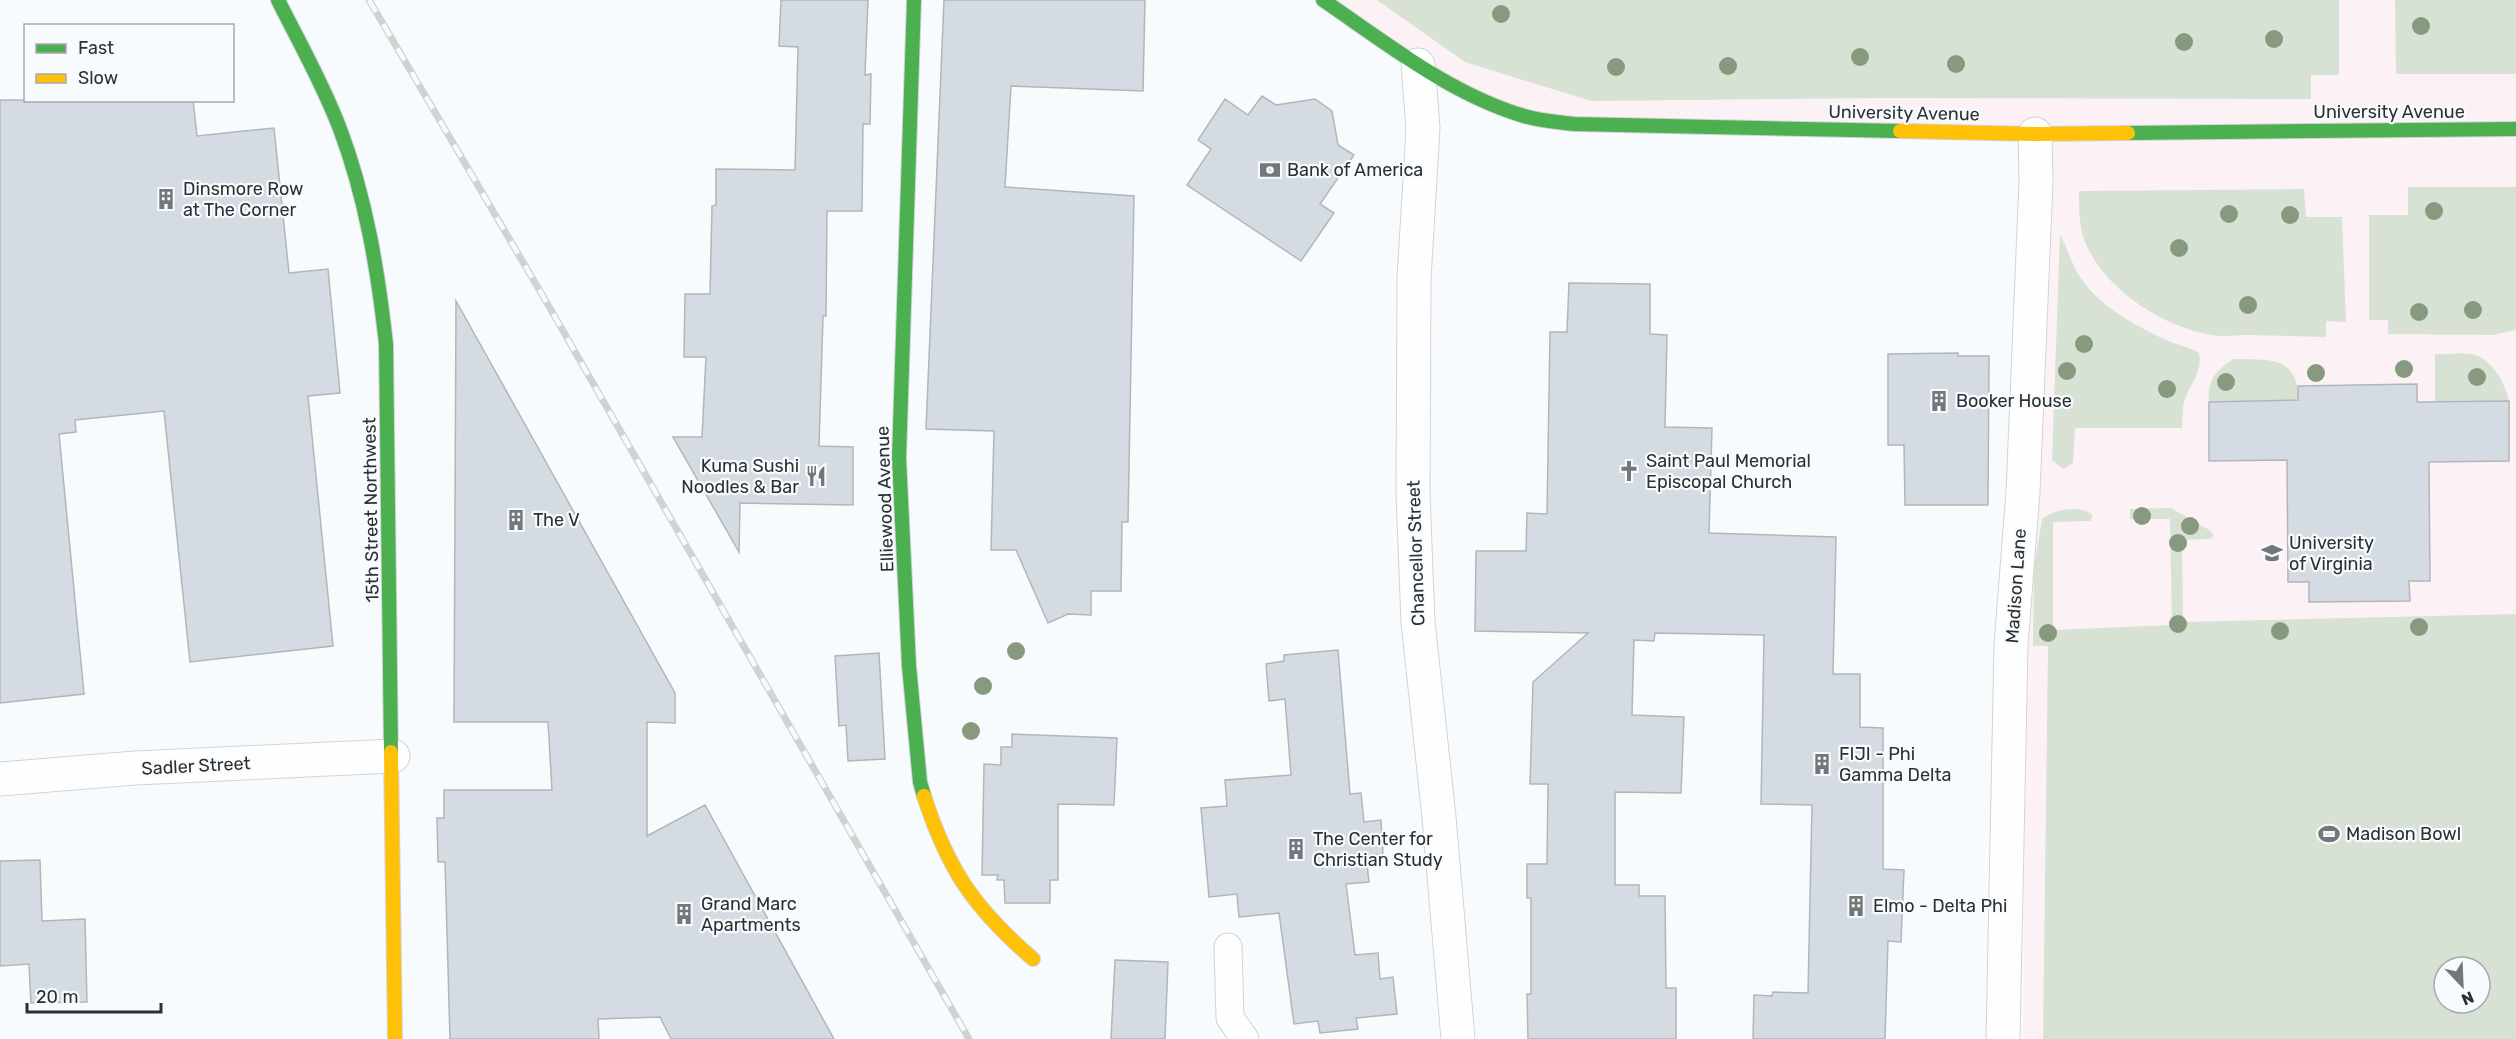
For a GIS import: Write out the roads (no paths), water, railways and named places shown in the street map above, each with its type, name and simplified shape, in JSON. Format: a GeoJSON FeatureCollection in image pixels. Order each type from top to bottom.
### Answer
{"type":"FeatureCollection","features":[{"type":"Feature","properties":{"kind":"street","name":"15th Street Northwest"},"geometry":{"type":"LineString","coordinates":[[278,0],[339,127],[366,209],[381,293],[386,344],[395,1039]]}},
{"type":"Feature","properties":{"kind":"street","name":"Elliewood Avenue"},"geometry":{"type":"LineString","coordinates":[[914,0],[899,458],[909,666],[920,782],[937,836],[963,886],[999,930],[1033,959]]}},
{"type":"Feature","properties":{"kind":"street","name":"University Avenue"},"geometry":{"type":"LineString","coordinates":[[1323,0],[1418,65],[1465,92],[1525,116],[1574,124],[2035,134],[2516,129]]}},
{"type":"Feature","properties":{"kind":"street","name":"Chancellor Street"},"geometry":{"type":"LineString","coordinates":[[1418,65],[1423,128],[1414,279],[1413,443],[1417,611],[1439,817],[1458,1039]]}},
{"type":"Feature","properties":{"kind":"street","name":"Madison Lane"},"geometry":{"type":"LineString","coordinates":[[2003,1039],[2011,645],[2023,492],[2036,181],[2035,134]]}},
{"type":"Feature","properties":{"kind":"street","name":"Sadler Street"},"geometry":{"type":"LineString","coordinates":[[0,779],[135,768],[393,756]]}},
{"type":"Feature","properties":{"kind":"lane"},"geometry":{"type":"LineString","coordinates":[[1228,947],[1230,1018],[1245,1039]]}},
{"type":"Feature","properties":{"kind":"railway"},"geometry":{"type":"LineString","coordinates":[[369,0],[547,303],[969,1039]]}},
{"type":"Feature","properties":{"kind":"place","name":"Bank of America"},"geometry":{"type":"Point","coordinates":[1270,170]}},
{"type":"Feature","properties":{"kind":"place","name":"Dinsmore Row at The Corner"},"geometry":{"type":"Point","coordinates":[166,199]}},
{"type":"Feature","properties":{"kind":"place","name":"Booker House"},"geometry":{"type":"Point","coordinates":[1939,401]}},
{"type":"Feature","properties":{"kind":"place","name":"Saint Paul Memorial Episcopal Church"},"geometry":{"type":"Point","coordinates":[1629,471]}},
{"type":"Feature","properties":{"kind":"place","name":"Kuma Sushi Noodles & Bar"},"geometry":{"type":"Point","coordinates":[816,476]}},
{"type":"Feature","properties":{"kind":"place","name":"The V"},"geometry":{"type":"Point","coordinates":[516,520]}},
{"type":"Feature","properties":{"kind":"place","name":"University of Virginia"},"geometry":{"type":"Point","coordinates":[2272,553]}},
{"type":"Feature","properties":{"kind":"place","name":"FIJI - Phi Gamma Delta"},"geometry":{"type":"Point","coordinates":[1822,764]}},
{"type":"Feature","properties":{"kind":"place","name":"Madison Bowl"},"geometry":{"type":"Point","coordinates":[2329,834]}},
{"type":"Feature","properties":{"kind":"place","name":"The Center for Christian Study"},"geometry":{"type":"Point","coordinates":[1296,849]}},
{"type":"Feature","properties":{"kind":"place","name":"Elmo - Delta Phi"},"geometry":{"type":"Point","coordinates":[1856,906]}},
{"type":"Feature","properties":{"kind":"place","name":"Grand Marc Apartments"},"geometry":{"type":"Point","coordinates":[684,914]}}]}
